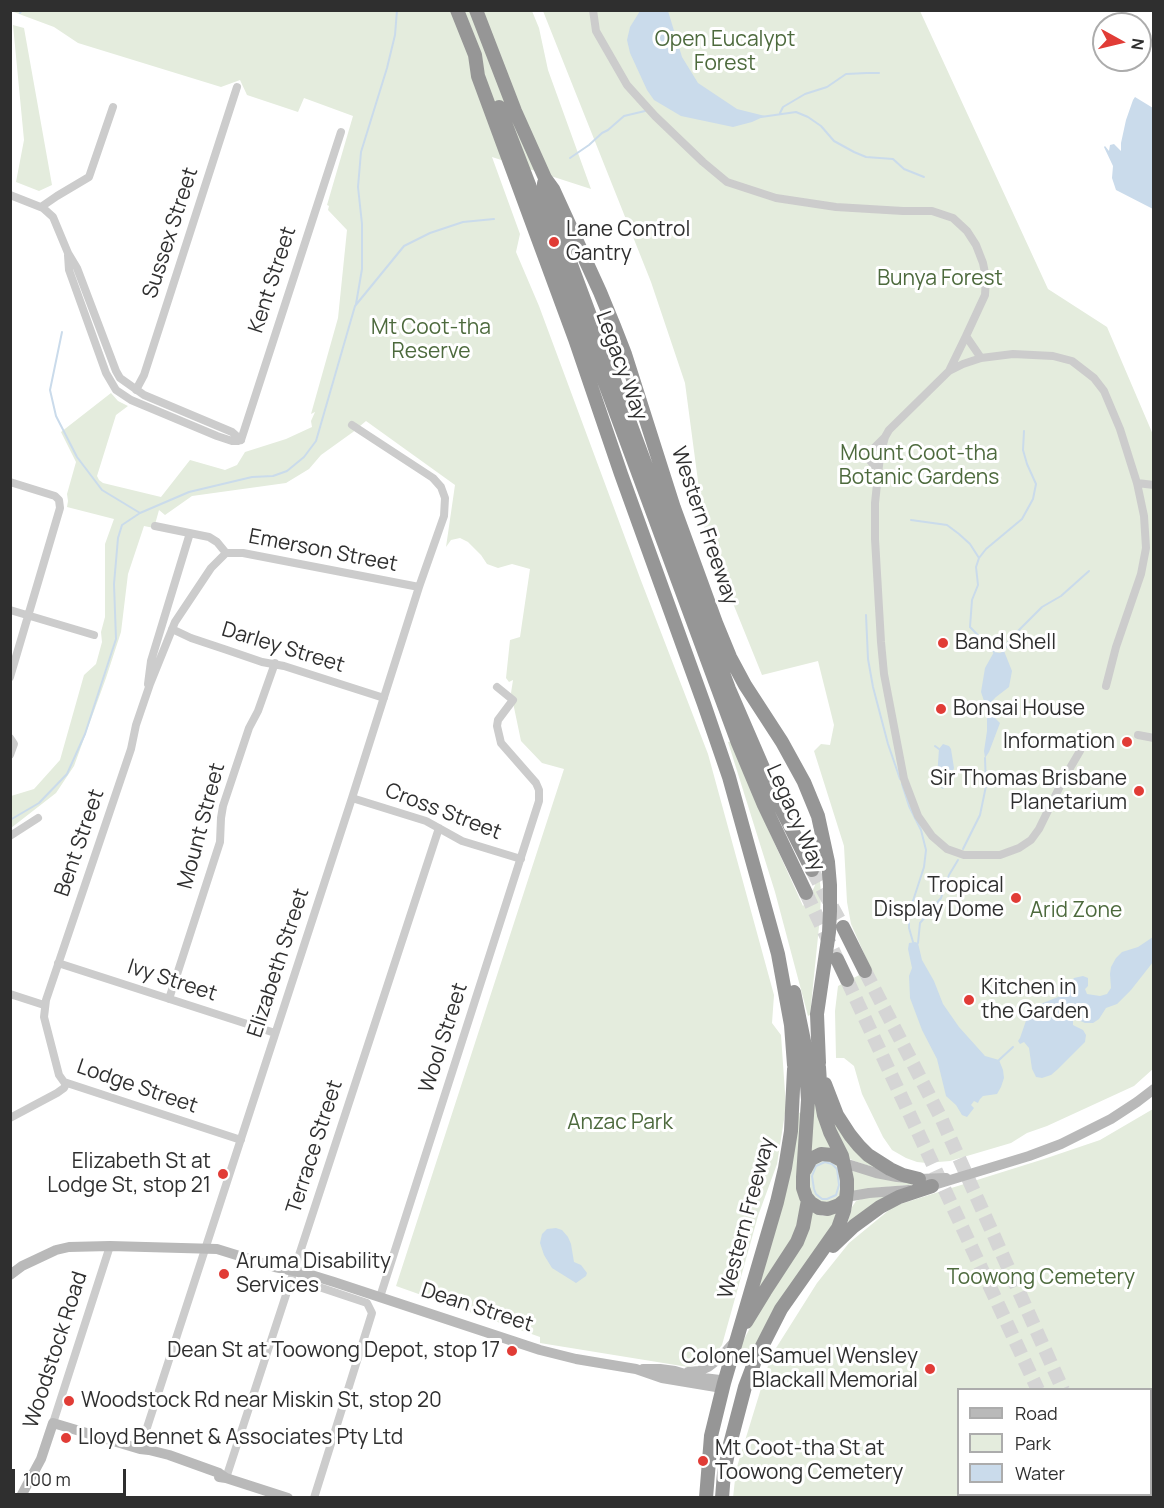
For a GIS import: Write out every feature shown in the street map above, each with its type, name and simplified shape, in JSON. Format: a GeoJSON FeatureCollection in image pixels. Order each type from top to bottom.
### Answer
{"type":"FeatureCollection","features":[{"type":"Feature","properties":{"kind":"highway"},"geometry":{"type":"LineString","coordinates":[[457,10],[475,55],[478,76],[575,339],[720,751],[739,810],[778,954],[793,990],[808,1066],[804,1192],[808,1200],[816,1207],[825,1209],[836,1206],[846,1198]]}},
{"type":"Feature","properties":{"kind":"highway","name":"Western Freeway"},"geometry":{"type":"LineString","coordinates":[[476,10],[515,111],[592,273],[621,344],[668,490],[730,657],[804,783],[824,837],[828,862],[829,933],[818,1014],[783,1176],[722,1390]]}},
{"type":"Feature","properties":{"kind":"highway","name":"Legacy Way"},"geometry":{"type":"LineString","coordinates":[[475,55],[483,67],[552,241],[738,743],[764,805],[806,893]]}},
{"type":"Feature","properties":{"kind":"highway","name":"Legacy Way"},"geometry":{"type":"LineString","coordinates":[[545,178],[544,192],[729,689],[777,800],[812,870]]}},
{"type":"Feature","properties":{"kind":"highway"},"geometry":{"type":"LineString","coordinates":[[843,927],[865,971]]}},
{"type":"Feature","properties":{"kind":"highway"},"geometry":{"type":"LineString","coordinates":[[837,959],[847,980]]}},
{"type":"Feature","properties":{"kind":"highway"},"geometry":{"type":"LineString","coordinates":[[808,1066],[830,1099],[837,1115],[859,1146],[890,1169],[919,1179]]}},
{"type":"Feature","properties":{"kind":"highway","name":"Western Freeway"},"geometry":{"type":"LineString","coordinates":[[808,1066],[824,1115],[844,1162]]}},
{"type":"Feature","properties":{"kind":"highway"},"geometry":{"type":"LineString","coordinates":[[722,1497],[727,1457],[741,1401],[764,1339],[781,1309],[838,1228],[844,1210],[847,1180],[844,1162],[830,1155],[817,1156],[807,1164],[803,1181]]}},
{"type":"Feature","properties":{"kind":"highway"},"geometry":{"type":"LineString","coordinates":[[812,1265],[854,1226],[880,1206],[932,1186]]}},
{"type":"Feature","properties":{"kind":"highway"},"geometry":{"type":"LineString","coordinates":[[735,1340],[797,1242],[803,1227],[808,1200]]}},
{"type":"Feature","properties":{"kind":"highway"},"geometry":{"type":"LineString","coordinates":[[706,1497],[711,1436],[722,1390]]}},
{"type":"Feature","properties":{"kind":"highway"},"geometry":{"type":"LineString","coordinates":[[714,1497],[722,1390]]}},
{"type":"Feature","properties":{"kind":"street"},"geometry":{"type":"LineString","coordinates":[[593,10],[596,31],[627,85],[655,117],[728,182],[776,198],[836,207],[932,211],[953,218],[967,231],[983,263],[986,278],[985,295],[949,371]]}},
{"type":"Feature","properties":{"kind":"street","name":"Sussex Street"},"geometry":{"type":"LineString","coordinates":[[136,390],[144,375],[237,87]]}},
{"type":"Feature","properties":{"kind":"street"},"geometry":{"type":"LineString","coordinates":[[41,207],[89,177],[113,107]]}},
{"type":"Feature","properties":{"kind":"street","name":"Kent Street"},"geometry":{"type":"LineString","coordinates":[[241,440],[341,132]]}},
{"type":"Feature","properties":{"kind":"street"},"geometry":{"type":"LineString","coordinates":[[10,195],[41,207],[53,217],[77,268],[117,374],[123,381],[147,397],[232,432],[241,440]]}},
{"type":"Feature","properties":{"kind":"street"},"geometry":{"type":"LineString","coordinates":[[68,253],[73,280],[106,373],[116,390],[131,400],[217,436],[232,441],[241,440]]}},
{"type":"Feature","properties":{"kind":"street"},"geometry":{"type":"LineString","coordinates":[[966,336],[981,358]]}},
{"type":"Feature","properties":{"kind":"street"},"geometry":{"type":"LineString","coordinates":[[878,470],[866,456],[903,415],[949,371],[963,364],[981,358],[1013,354],[1053,356],[1072,361],[1086,371],[1104,391],[1120,429],[1137,483],[1144,516],[1146,548],[1141,574],[1116,647],[1106,686]]}},
{"type":"Feature","properties":{"kind":"street","name":"Elizabeth Street"},"geometry":{"type":"LineString","coordinates":[[140,1449],[444,516],[445,498],[441,487],[433,478],[352,425]]}},
{"type":"Feature","properties":{"kind":"street"},"geometry":{"type":"LineString","coordinates":[[885,437],[878,470],[875,503],[875,539],[884,674],[903,779],[918,816],[932,836],[946,849],[964,855],[1000,855],[1019,848],[1031,840],[1039,829],[1080,750]]}},
{"type":"Feature","properties":{"kind":"street"},"geometry":{"type":"LineString","coordinates":[[10,482],[55,496],[60,503],[10,677]]}},
{"type":"Feature","properties":{"kind":"street"},"geometry":{"type":"LineString","coordinates":[[1137,483],[1154,484]]}},
{"type":"Feature","properties":{"kind":"street","name":"Emerson Street"},"geometry":{"type":"LineString","coordinates":[[155,526],[212,539],[226,553],[243,553],[419,587]]}},
{"type":"Feature","properties":{"kind":"street","name":"Bent Street"},"geometry":{"type":"LineString","coordinates":[[147,692],[151,661],[190,533]]}},
{"type":"Feature","properties":{"kind":"street","name":"Bent Street"},"geometry":{"type":"LineString","coordinates":[[44,1005],[131,749],[147,692],[172,629],[211,568],[226,553]]}},
{"type":"Feature","properties":{"kind":"street"},"geometry":{"type":"LineString","coordinates":[[10,610],[94,635]]}},
{"type":"Feature","properties":{"kind":"street","name":"Darley Street"},"geometry":{"type":"LineString","coordinates":[[172,629],[188,637],[262,662],[275,663],[384,698]]}},
{"type":"Feature","properties":{"kind":"street","name":"Mount Street"},"geometry":{"type":"LineString","coordinates":[[169,999],[220,842],[220,818],[223,806],[249,728],[258,711],[275,663]]}},
{"type":"Feature","properties":{"kind":"street","name":"Wool Street"},"geometry":{"type":"LineString","coordinates":[[380,1297],[539,801],[539,790],[536,783],[501,743],[498,720],[513,700],[497,687]]}},
{"type":"Feature","properties":{"kind":"street"},"geometry":{"type":"LineString","coordinates":[[1138,735],[1154,738]]}},
{"type":"Feature","properties":{"kind":"street"},"geometry":{"type":"LineString","coordinates":[[10,738],[14,744],[10,756]]}},
{"type":"Feature","properties":{"kind":"street","name":"Cross Street"},"geometry":{"type":"LineString","coordinates":[[352,798],[426,821],[462,840],[521,859]]}},
{"type":"Feature","properties":{"kind":"street"},"geometry":{"type":"LineString","coordinates":[[10,836],[38,818]]}},
{"type":"Feature","properties":{"kind":"street","name":"Terrace Street"},"geometry":{"type":"LineString","coordinates":[[226,1478],[439,828]]}},
{"type":"Feature","properties":{"kind":"street","name":"Ivy Street"},"geometry":{"type":"LineString","coordinates":[[58,963],[275,1033]]}},
{"type":"Feature","properties":{"kind":"street"},"geometry":{"type":"LineString","coordinates":[[10,994],[44,1005]]}},
{"type":"Feature","properties":{"kind":"street","name":"Lodge Street"},"geometry":{"type":"LineString","coordinates":[[44,1005],[44,1020],[57,1072],[59,1078],[66,1084],[241,1140]]}},
{"type":"Feature","properties":{"kind":"street"},"geometry":{"type":"LineString","coordinates":[[10,1118],[57,1093],[66,1084]]}},
{"type":"Feature","properties":{"kind":"street"},"geometry":{"type":"LineString","coordinates":[[846,1198],[869,1192],[913,1190],[932,1186],[1029,1156],[1061,1144],[1111,1119],[1154,1089]]}},
{"type":"Feature","properties":{"kind":"street"},"geometry":{"type":"LineString","coordinates":[[844,1162],[885,1175],[919,1179],[955,1178]]}},
{"type":"Feature","properties":{"kind":"street","name":"Dean Street"},"geometry":{"type":"LineString","coordinates":[[10,1275],[22,1266],[62,1248],[78,1246],[224,1250],[275,1267],[308,1274],[540,1350],[636,1370],[662,1378],[720,1380],[722,1390]]}},
{"type":"Feature","properties":{"kind":"street","name":"Woodstock Road"},"geometry":{"type":"LineString","coordinates":[[20,1497],[38,1466],[110,1246]]}},
{"type":"Feature","properties":{"kind":"street","name":"Dean Street"},"geometry":{"type":"LineString","coordinates":[[308,1274],[316,1286],[367,1303],[372,1313],[314,1497]]}},
{"type":"Feature","properties":{"kind":"street"},"geometry":{"type":"LineString","coordinates":[[679,1372],[695,1372],[706,1368],[721,1357],[735,1340]]}},
{"type":"Feature","properties":{"kind":"street","name":"Dean Street"},"geometry":{"type":"LineString","coordinates":[[636,1370],[660,1369],[679,1372],[695,1380]]}},
{"type":"Feature","properties":{"kind":"street"},"geometry":{"type":"LineString","coordinates":[[53,1423],[140,1449],[147,1455],[172,1464],[226,1478],[272,1495],[288,1497]]}},
{"type":"Feature","properties":{"kind":"green space"},"geometry":{"type":"Polygon","coordinates":[[[11,11],[532,11],[539,28],[548,70],[591,189],[492,157],[520,234],[516,252],[539,306],[708,754],[774,995],[772,1023],[781,1035],[786,1107],[777,1164],[758,1216],[722,1345],[706,1361],[688,1367],[540,1343],[540,1337],[396,1286],[564,769],[542,763],[521,741],[511,693],[513,680],[509,682],[506,678],[510,640],[520,637],[530,569],[512,564],[498,568],[487,564],[468,542],[460,538],[451,540],[446,547],[455,485],[366,421],[321,455],[309,469],[286,483],[192,496],[165,515],[159,510],[154,528],[144,526],[128,574],[121,632],[74,766],[56,793],[11,828],[11,796],[34,789],[60,760],[84,675],[96,664],[102,642],[101,632],[105,617],[105,544],[114,519],[67,507],[67,494],[76,462],[61,432],[111,393],[118,401],[128,406],[116,415],[97,476],[103,483],[161,497],[190,460],[225,470],[237,465],[245,452],[286,439],[312,427],[311,421],[315,412],[311,414],[338,318],[347,230],[328,210],[327,205],[353,116],[304,98],[298,112],[247,95],[240,80],[221,87],[78,43],[54,27],[11,11]]]}},
{"type":"Feature","properties":{"kind":"green space","name":"Mount Coot-tha Botanic Gardens"},"geometry":{"type":"Polygon","coordinates":[[[543,11],[920,11],[1048,289],[1107,327],[1154,437],[1154,1068],[1134,1086],[1027,1133],[1011,1143],[950,1161],[927,1163],[906,1158],[892,1150],[862,1094],[854,1066],[844,1058],[836,1058],[835,1011],[838,986],[871,969],[851,924],[847,902],[844,846],[814,751],[821,744],[830,745],[834,725],[818,661],[762,675],[705,534],[685,383],[651,282],[543,11]]]}},
{"type":"Feature","properties":{"kind":"green space"},"geometry":{"type":"Polygon","coordinates":[[[13,25],[24,28],[52,185],[39,191],[16,182],[24,140],[13,25]]]}},
{"type":"Feature","properties":{"kind":"green space"},"geometry":{"type":"Polygon","coordinates":[[[732,741],[759,809],[803,906],[815,885],[818,862],[821,892],[820,917],[810,1015],[808,1016],[775,892],[728,742],[732,741]]]}},
{"type":"Feature","properties":{"kind":"green space"},"geometry":{"type":"Polygon","coordinates":[[[810,1049],[837,1153],[809,1154],[810,1049]]]}},
{"type":"Feature","properties":{"kind":"green space"},"geometry":{"type":"Polygon","coordinates":[[[827,1102],[888,1172],[848,1158],[833,1129],[827,1102]]]}},
{"type":"Feature","properties":{"kind":"green space","name":"Toowong Cemetery"},"geometry":{"type":"Polygon","coordinates":[[[1153,1109],[1153,1497],[733,1498],[736,1470],[771,1356],[817,1283],[849,1243],[894,1206],[1100,1140],[1153,1109]]]}},
{"type":"Feature","properties":{"kind":"green space"},"geometry":{"type":"Polygon","coordinates":[[[801,1112],[804,1206],[801,1225],[755,1300],[799,1113],[801,1112]]]}},
{"type":"Feature","properties":{"kind":"green space"},"geometry":{"type":"Polygon","coordinates":[[[818,1160],[834,1160],[842,1174],[841,1195],[834,1202],[824,1203],[815,1199],[810,1191],[809,1176],[818,1160]]]}},
{"type":"Feature","properties":{"kind":"green space"},"geometry":{"type":"Polygon","coordinates":[[[852,1168],[919,1184],[853,1192],[852,1168]]]}},
{"type":"Feature","properties":{"kind":"green space"},"geometry":{"type":"Polygon","coordinates":[[[894,1194],[846,1229],[856,1201],[867,1197],[894,1194]]]}},
{"type":"Feature","properties":{"kind":"green space"},"geometry":{"type":"Polygon","coordinates":[[[810,1211],[823,1216],[836,1213],[833,1228],[749,1357],[743,1361],[737,1354],[741,1345],[763,1303],[803,1243],[810,1211]]]}},
{"type":"Feature","properties":{"kind":"water"},"geometry":{"type":"Polygon","coordinates":[[[640,11],[668,11],[682,57],[698,83],[737,109],[765,116],[733,127],[681,116],[654,100],[630,53],[627,40],[630,27],[640,11]]]}},
{"type":"Feature","properties":{"kind":"water"},"geometry":{"type":"Polygon","coordinates":[[[1135,97],[1153,108],[1153,209],[1116,190],[1112,178],[1113,166],[1104,147],[1109,151],[1110,145],[1114,144],[1121,151],[1126,120],[1135,97]]]}},
{"type":"Feature","properties":{"kind":"water"},"geometry":{"type":"Polygon","coordinates":[[[1004,651],[1012,671],[1009,687],[991,702],[993,716],[1000,723],[985,758],[987,710],[981,692],[985,668],[994,652],[1004,651]]]}},
{"type":"Feature","properties":{"kind":"water"},"geometry":{"type":"Polygon","coordinates":[[[943,744],[951,749],[954,768],[943,780],[945,787],[943,789],[937,784],[937,777],[939,749],[943,744]]]}},
{"type":"Feature","properties":{"kind":"water"},"geometry":{"type":"Polygon","coordinates":[[[1153,937],[1153,962],[1131,990],[1117,1004],[1106,1008],[1099,1019],[1093,1023],[1073,1020],[1073,1025],[1083,1030],[1086,1035],[1085,1042],[1051,1075],[1036,1077],[1032,1069],[1029,1048],[1024,1042],[1020,1044],[1018,1041],[1029,1012],[1063,995],[1074,978],[1083,976],[1088,978],[1088,986],[1085,989],[1087,994],[1100,996],[1107,994],[1111,988],[1111,967],[1116,958],[1122,952],[1138,947],[1153,937]]]}},
{"type":"Feature","properties":{"kind":"water"},"geometry":{"type":"Polygon","coordinates":[[[909,943],[918,943],[922,960],[943,1004],[959,1027],[985,1056],[999,1060],[1003,1070],[1004,1078],[997,1094],[983,1096],[978,1103],[974,1101],[971,1105],[974,1108],[967,1117],[962,1115],[956,1105],[946,1096],[937,1059],[922,1030],[910,998],[909,976],[912,968],[908,949],[909,943]]]}},
{"type":"Feature","properties":{"kind":"water"},"geometry":{"type":"Polygon","coordinates":[[[547,1229],[562,1230],[568,1237],[574,1262],[581,1265],[587,1273],[576,1283],[552,1268],[544,1255],[540,1243],[542,1234],[547,1229]]]}},
{"type":"Feature","properties":{"kind":"waterway"},"geometry":{"type":"LineString","coordinates":[[356,304],[362,269],[362,224],[358,187],[361,152],[387,68],[395,35],[397,10]]}},
{"type":"Feature","properties":{"kind":"waterway"},"geometry":{"type":"LineString","coordinates":[[780,113],[783,107],[805,94],[827,87],[846,74],[867,73]]}},
{"type":"Feature","properties":{"kind":"waterway"},"geometry":{"type":"LineString","coordinates":[[868,73],[879,73]]}},
{"type":"Feature","properties":{"kind":"waterway"},"geometry":{"type":"LineString","coordinates":[[570,158],[624,116],[645,111]]}},
{"type":"Feature","properties":{"kind":"waterway"},"geometry":{"type":"LineString","coordinates":[[761,117],[796,112],[808,117],[821,126],[834,141],[854,152],[866,157],[893,159],[904,169],[924,177]]}},
{"type":"Feature","properties":{"kind":"waterway"},"geometry":{"type":"LineString","coordinates":[[10,820],[39,803],[67,774],[85,734],[116,639],[114,584],[118,538],[122,525],[140,513],[189,492],[252,477],[273,476],[287,471],[304,457],[316,441],[355,306],[404,246],[430,233],[463,222],[494,219]]}},
{"type":"Feature","properties":{"kind":"waterway"},"geometry":{"type":"LineString","coordinates":[[62,332],[50,390],[56,416],[77,457],[102,490],[140,513]]}},
{"type":"Feature","properties":{"kind":"waterway"},"geometry":{"type":"LineString","coordinates":[[994,652],[970,627],[972,600],[978,585],[976,567],[986,549],[1022,519],[1033,499],[1036,484],[1023,450],[1024,431]]}},
{"type":"Feature","properties":{"kind":"waterway"},"geometry":{"type":"LineString","coordinates":[[911,520],[947,525],[970,544],[979,558]]}},
{"type":"Feature","properties":{"kind":"waterway"},"geometry":{"type":"LineString","coordinates":[[1004,651],[1009,640],[1042,607],[1061,596],[1089,571]]}},
{"type":"Feature","properties":{"kind":"waterway"},"geometry":{"type":"LineString","coordinates":[[866,615],[868,659],[873,687],[900,779]]}},
{"type":"Feature","properties":{"kind":"waterway"},"geometry":{"type":"LineString","coordinates":[[935,746],[939,749]]}},
{"type":"Feature","properties":{"kind":"waterway"},"geometry":{"type":"LineString","coordinates":[[963,849],[980,815],[986,786],[985,758]]}},
{"type":"Feature","properties":{"kind":"waterway"},"geometry":{"type":"LineString","coordinates":[[902,784],[909,806],[921,830],[926,850],[924,867],[909,917],[913,942]]}},
{"type":"Feature","properties":{"kind":"waterway"},"geometry":{"type":"LineString","coordinates":[[918,943],[920,923],[941,898],[949,875],[958,860]]}},
{"type":"Feature","properties":{"kind":"waterway"},"geometry":{"type":"LineString","coordinates":[[999,1060],[1013,1047]]}},
{"type":"Feature","properties":{"kind":"waterway"},"geometry":{"type":"LineString","coordinates":[[825,1162],[837,1169],[839,1185],[836,1195],[822,1199],[816,1194],[812,1176],[816,1166],[825,1162]]}},
{"type":"Feature","properties":{"kind":"tunnel"},"geometry":{"type":"LineString","coordinates":[[812,870],[843,927]]}},
{"type":"Feature","properties":{"kind":"tunnel"},"geometry":{"type":"LineString","coordinates":[[806,893],[837,959]]}},
{"type":"Feature","properties":{"kind":"tunnel"},"geometry":{"type":"LineString","coordinates":[[865,971],[942,1120],[1062,1388]]}},
{"type":"Feature","properties":{"kind":"tunnel"},"geometry":{"type":"LineString","coordinates":[[847,980],[1037,1388]]}},
{"type":"Feature","properties":{"kind":"place","name":"Lane Control Gantry"},"geometry":{"type":"Point","coordinates":[554,242]}},
{"type":"Feature","properties":{"kind":"place","name":"Band Shell"},"geometry":{"type":"Point","coordinates":[943,643]}},
{"type":"Feature","properties":{"kind":"place","name":"Bonsai House"},"geometry":{"type":"Point","coordinates":[941,709]}},
{"type":"Feature","properties":{"kind":"place","name":"Information"},"geometry":{"type":"Point","coordinates":[1127,742]}},
{"type":"Feature","properties":{"kind":"place","name":"Sir Thomas Brisbane Planetarium"},"geometry":{"type":"Point","coordinates":[1139,791]}},
{"type":"Feature","properties":{"kind":"place","name":"Tropical Display Dome"},"geometry":{"type":"Point","coordinates":[1016,898]}},
{"type":"Feature","properties":{"kind":"place","name":"Kitchen in the Garden"},"geometry":{"type":"Point","coordinates":[969,1000]}},
{"type":"Feature","properties":{"kind":"place","name":"Elizabeth St at Lodge St, stop 21"},"geometry":{"type":"Point","coordinates":[223,1174]}},
{"type":"Feature","properties":{"kind":"place","name":"Aruma Disability Services"},"geometry":{"type":"Point","coordinates":[224,1274]}},
{"type":"Feature","properties":{"kind":"place","name":"Dean St at Toowong Depot, stop 17"},"geometry":{"type":"Point","coordinates":[512,1351]}},
{"type":"Feature","properties":{"kind":"place","name":"Colonel Samuel Wensley Blackall Memorial"},"geometry":{"type":"Point","coordinates":[930,1369]}},
{"type":"Feature","properties":{"kind":"place","name":"Woodstock Rd near Miskin St, stop 20"},"geometry":{"type":"Point","coordinates":[69,1401]}},
{"type":"Feature","properties":{"kind":"place","name":"Lloyd Bennet & Associates Pty Ltd"},"geometry":{"type":"Point","coordinates":[66,1438]}},
{"type":"Feature","properties":{"kind":"place","name":"Mt Coot-tha St at Toowong Cemetery"},"geometry":{"type":"Point","coordinates":[703,1461]}},
{"type":"Feature","properties":{"kind":"park label","name":"Open Eucalypt Forest"},"geometry":{"type":"Point","coordinates":[725,52]}},
{"type":"Feature","properties":{"kind":"park label","name":"Bunya Forest"},"geometry":{"type":"Point","coordinates":[940,279]}},
{"type":"Feature","properties":{"kind":"park label","name":"Mt Coot-tha Reserve"},"geometry":{"type":"Point","coordinates":[431,340]}},
{"type":"Feature","properties":{"kind":"park label","name":"Arid Zone"},"geometry":{"type":"Point","coordinates":[1076,911]}},
{"type":"Feature","properties":{"kind":"park label","name":"Anzac Park"},"geometry":{"type":"Point","coordinates":[620,1123]}}]}
